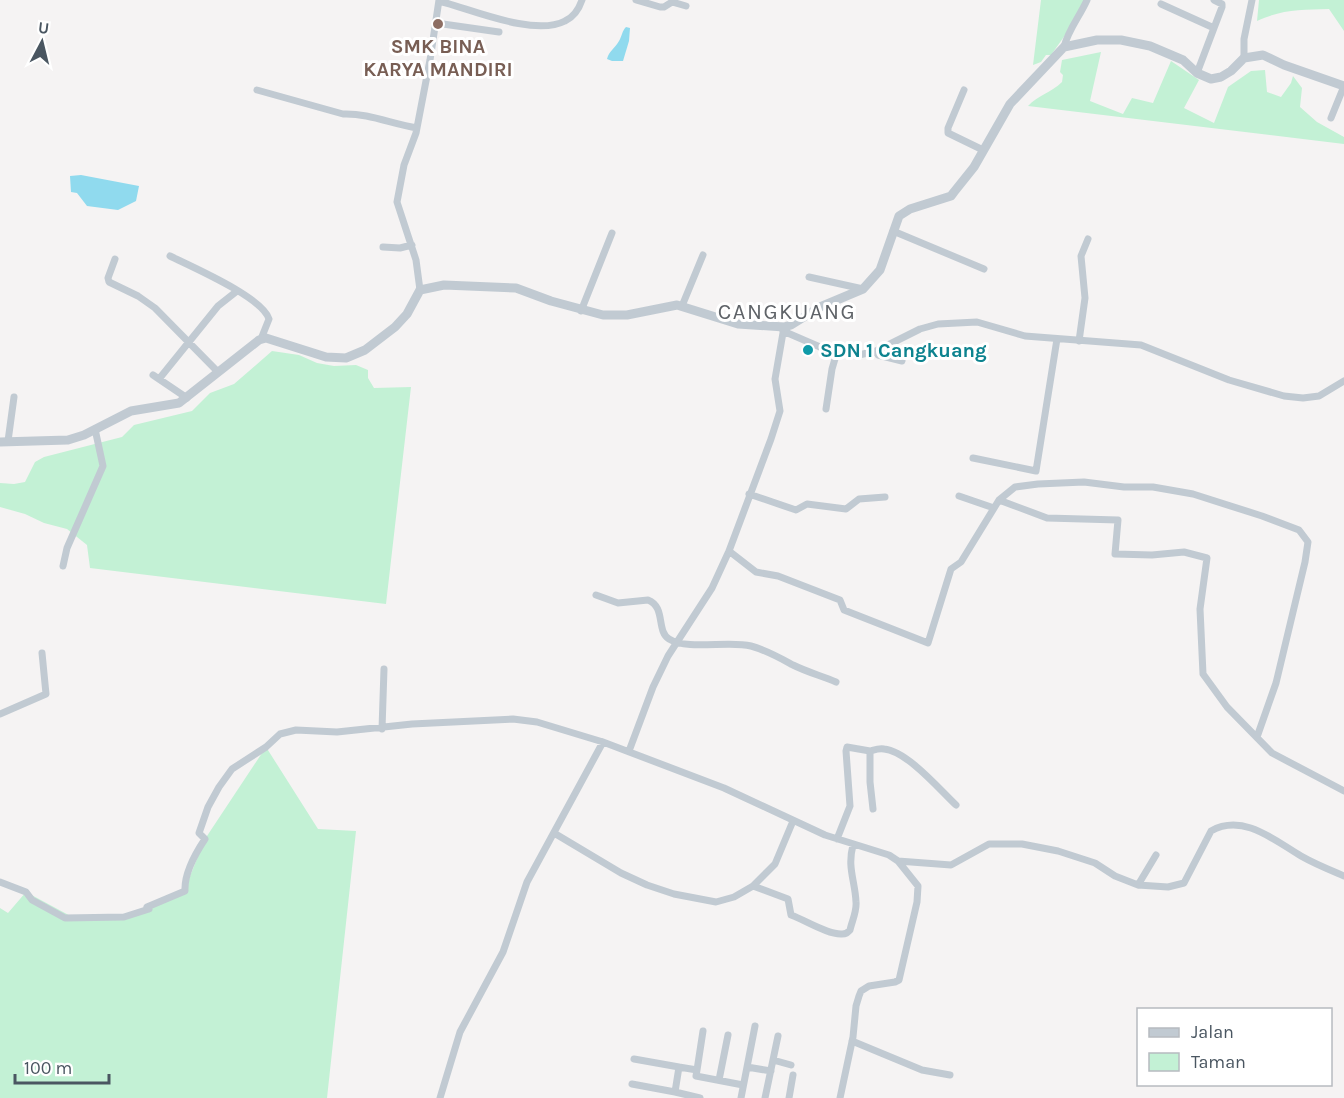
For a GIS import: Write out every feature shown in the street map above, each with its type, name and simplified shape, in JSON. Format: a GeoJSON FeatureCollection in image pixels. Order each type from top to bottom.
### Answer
{"type":"FeatureCollection","features":[{"type":"Feature","properties":{"kind":"street"},"geometry":{"type":"LineString","coordinates":[[261,339],[271,338],[326,357],[346,358],[365,350],[395,327],[407,314],[420,290],[412,245],[397,202],[404,165],[417,128],[439,1],[514,22],[544,26],[556,25],[574,16],[582,0]]}},
{"type":"Feature","properties":{"kind":"street"},"geometry":{"type":"LineString","coordinates":[[636,0],[660,8],[672,2],[686,6]]}},
{"type":"Feature","properties":{"kind":"street"},"geometry":{"type":"LineString","coordinates":[[784,329],[820,307],[863,289],[880,270],[899,216],[904,212],[952,195],[974,167],[1010,104],[1064,47],[1066,37],[1080,16],[1087,0]]}},
{"type":"Feature","properties":{"kind":"street"},"geometry":{"type":"LineString","coordinates":[[1197,73],[1222,7],[1222,4],[1214,0]]}},
{"type":"Feature","properties":{"kind":"street"},"geometry":{"type":"LineString","coordinates":[[1244,58],[1252,0]]}},
{"type":"Feature","properties":{"kind":"street"},"geometry":{"type":"LineString","coordinates":[[1161,4],[1214,28]]}},
{"type":"Feature","properties":{"kind":"street"},"geometry":{"type":"LineString","coordinates":[[436,23],[499,32]]}},
{"type":"Feature","properties":{"kind":"street"},"geometry":{"type":"LineString","coordinates":[[1064,47],[1096,40],[1131,42],[1150,46],[1183,60],[1197,73],[1215,79],[1231,71],[1244,58],[1263,55],[1284,65],[1344,86],[1331,118]]}},
{"type":"Feature","properties":{"kind":"street"},"geometry":{"type":"LineString","coordinates":[[257,90],[343,114],[357,114],[417,128]]}},
{"type":"Feature","properties":{"kind":"street"},"geometry":{"type":"LineString","coordinates":[[964,90],[948,133],[983,150]]}},
{"type":"Feature","properties":{"kind":"street"},"geometry":{"type":"LineString","coordinates":[[893,231],[984,269]]}},
{"type":"Feature","properties":{"kind":"street"},"geometry":{"type":"LineString","coordinates":[[581,311],[612,233]]}},
{"type":"Feature","properties":{"kind":"street"},"geometry":{"type":"LineString","coordinates":[[1079,341],[1085,298],[1082,256],[1088,238]]}},
{"type":"Feature","properties":{"kind":"street"},"geometry":{"type":"LineString","coordinates":[[383,247],[400,248],[412,245]]}},
{"type":"Feature","properties":{"kind":"street"},"geometry":{"type":"LineString","coordinates":[[682,306],[703,255]]}},
{"type":"Feature","properties":{"kind":"street"},"geometry":{"type":"LineString","coordinates":[[14,397],[4,442],[68,440],[130,411],[179,403],[261,339],[269,319],[260,305],[170,256]]}},
{"type":"Feature","properties":{"kind":"street"},"geometry":{"type":"LineString","coordinates":[[115,259],[108,278],[109,282],[148,302],[218,372]]}},
{"type":"Feature","properties":{"kind":"street"},"geometry":{"type":"LineString","coordinates":[[809,276],[863,289]]}},
{"type":"Feature","properties":{"kind":"street"},"geometry":{"type":"LineString","coordinates":[[420,290],[444,285],[516,288],[581,311],[603,315],[627,315],[682,306],[738,324],[784,329],[826,350],[860,355],[876,351],[920,329],[938,324],[977,322],[1025,336],[1141,345],[1229,380],[1284,396],[1303,398],[1319,396],[1344,381]]}},
{"type":"Feature","properties":{"kind":"street"},"geometry":{"type":"LineString","coordinates":[[187,398],[156,377],[188,344],[218,306],[237,291]]}},
{"type":"Feature","properties":{"kind":"street"},"geometry":{"type":"LineString","coordinates":[[628,751],[668,656],[712,588],[729,551],[780,411],[775,381],[784,329]]}},
{"type":"Feature","properties":{"kind":"street"},"geometry":{"type":"LineString","coordinates":[[973,458],[1036,471],[1057,339]]}},
{"type":"Feature","properties":{"kind":"street"},"geometry":{"type":"LineString","coordinates":[[876,351],[878,355],[902,361]]}},
{"type":"Feature","properties":{"kind":"street"},"geometry":{"type":"LineString","coordinates":[[826,409],[837,352]]}},
{"type":"Feature","properties":{"kind":"street"},"geometry":{"type":"LineString","coordinates":[[63,566],[72,535],[103,466],[95,429]]}},
{"type":"Feature","properties":{"kind":"street"},"geometry":{"type":"LineString","coordinates":[[729,551],[756,572],[778,576],[840,600],[844,610],[928,643],[949,573],[961,562],[999,500],[1015,487],[1084,482],[1124,487],[1153,487],[1193,494],[1262,516],[1299,530],[1308,542],[1271,701],[1257,737]]}},
{"type":"Feature","properties":{"kind":"street"},"geometry":{"type":"LineString","coordinates":[[749,494],[796,510],[807,504],[846,509],[859,499],[885,497]]}},
{"type":"Feature","properties":{"kind":"street"},"geometry":{"type":"LineString","coordinates":[[959,496],[993,508]]}},
{"type":"Feature","properties":{"kind":"street"},"geometry":{"type":"LineString","coordinates":[[999,500],[1047,518],[1118,520],[1115,554],[1152,555],[1184,552],[1207,558],[1200,609],[1203,674],[1227,707],[1272,753],[1344,791]]}},
{"type":"Feature","properties":{"kind":"street"},"geometry":{"type":"LineString","coordinates":[[596,595],[618,603],[648,600],[652,602],[659,612],[665,635],[670,640],[752,646],[836,682]]}},
{"type":"Feature","properties":{"kind":"street"},"geometry":{"type":"LineString","coordinates":[[0,714],[46,694],[42,652]]}},
{"type":"Feature","properties":{"kind":"street"},"geometry":{"type":"LineString","coordinates":[[382,729],[384,669]]}},
{"type":"Feature","properties":{"kind":"street"},"geometry":{"type":"LineString","coordinates":[[0,882],[26,892],[32,900],[65,918],[124,917],[149,909],[147,907],[184,891],[184,882],[194,856],[205,839],[199,833],[208,807],[219,787],[232,769],[266,747],[280,734],[296,730],[337,732],[432,723],[513,719],[537,722],[628,751],[724,788],[837,839],[889,855],[898,861],[919,889],[900,977],[895,982],[869,986],[861,991],[856,1006],[852,1041],[840,1098]]}},
{"type":"Feature","properties":{"kind":"street"},"geometry":{"type":"LineString","coordinates":[[440,1098],[460,1032],[503,952],[527,882],[603,742]]}},
{"type":"Feature","properties":{"kind":"street"},"geometry":{"type":"LineString","coordinates":[[837,839],[850,806],[846,749],[851,746],[870,751],[883,748],[906,760],[956,805]]}},
{"type":"Feature","properties":{"kind":"street"},"geometry":{"type":"LineString","coordinates":[[870,751],[873,809]]}},
{"type":"Feature","properties":{"kind":"street"},"geometry":{"type":"LineString","coordinates":[[554,833],[621,873],[647,885],[674,894],[716,902],[734,897],[753,886],[775,864],[793,821]]}},
{"type":"Feature","properties":{"kind":"street"},"geometry":{"type":"LineString","coordinates":[[898,861],[951,865],[989,844],[1022,844],[1058,850],[1095,863],[1115,876],[1138,885],[1168,887],[1184,884],[1207,836],[1217,827],[1247,825],[1303,857],[1344,876]]}},
{"type":"Feature","properties":{"kind":"street"},"geometry":{"type":"LineString","coordinates":[[753,886],[788,899],[791,915],[828,931],[847,933],[850,930],[856,902],[850,868],[853,845]]}},
{"type":"Feature","properties":{"kind":"street"},"geometry":{"type":"LineString","coordinates":[[1138,885],[1156,855]]}},
{"type":"Feature","properties":{"kind":"street"},"geometry":{"type":"LineString","coordinates":[[741,1098],[755,1026]]}},
{"type":"Feature","properties":{"kind":"street"},"geometry":{"type":"LineString","coordinates":[[703,1031],[696,1076],[743,1085]]}},
{"type":"Feature","properties":{"kind":"street"},"geometry":{"type":"LineString","coordinates":[[719,1080],[728,1035]]}},
{"type":"Feature","properties":{"kind":"street"},"geometry":{"type":"LineString","coordinates":[[765,1098],[778,1036]]}},
{"type":"Feature","properties":{"kind":"street"},"geometry":{"type":"LineString","coordinates":[[852,1041],[922,1070],[950,1075]]}},
{"type":"Feature","properties":{"kind":"street"},"geometry":{"type":"LineString","coordinates":[[634,1059],[697,1070]]}},
{"type":"Feature","properties":{"kind":"street"},"geometry":{"type":"LineString","coordinates":[[773,1060],[791,1065]]}},
{"type":"Feature","properties":{"kind":"street"},"geometry":{"type":"LineString","coordinates":[[675,1092],[679,1067]]}},
{"type":"Feature","properties":{"kind":"street"},"geometry":{"type":"LineString","coordinates":[[747,1067],[771,1071]]}},
{"type":"Feature","properties":{"kind":"street"},"geometry":{"type":"LineString","coordinates":[[789,1098],[793,1076]]}},
{"type":"Feature","properties":{"kind":"street"},"geometry":{"type":"LineString","coordinates":[[632,1084],[700,1098]]}},
{"type":"Feature","properties":{"kind":"green space"},"geometry":{"type":"Polygon","coordinates":[[[1041,0],[1090,0],[1051,55],[1046,55],[1041,62],[1033,65],[1041,0]]]}},
{"type":"Feature","properties":{"kind":"green space"},"geometry":{"type":"Polygon","coordinates":[[[1259,0],[1344,0],[1344,31],[1329,9],[1284,12],[1257,21],[1259,0]]]}},
{"type":"Feature","properties":{"kind":"green space"},"geometry":{"type":"Polygon","coordinates":[[[1101,52],[1090,101],[1123,114],[1132,98],[1153,103],[1171,61],[1199,80],[1184,108],[1214,123],[1228,87],[1251,71],[1265,70],[1267,92],[1281,97],[1293,76],[1302,88],[1300,107],[1317,122],[1344,137],[1344,144],[1028,106],[1062,82],[1063,75],[1060,72],[1062,60],[1101,52]]]}},
{"type":"Feature","properties":{"kind":"green space"},"geometry":{"type":"Polygon","coordinates":[[[272,351],[299,355],[317,363],[334,366],[356,365],[368,370],[368,378],[374,388],[411,387],[386,604],[90,568],[87,545],[67,529],[0,507],[0,483],[25,482],[35,462],[44,457],[122,437],[134,425],[192,411],[210,393],[234,384],[272,351]]]}},
{"type":"Feature","properties":{"kind":"green space"},"geometry":{"type":"Polygon","coordinates":[[[266,747],[318,829],[356,831],[327,1098],[0,1098],[0,908],[8,913],[26,892],[76,919],[124,917],[184,891],[205,839],[266,747]]]}},
{"type":"Feature","properties":{"kind":"water"},"geometry":{"type":"Polygon","coordinates":[[[626,27],[630,28],[629,41],[623,61],[607,59],[619,41],[626,27]]]}},
{"type":"Feature","properties":{"kind":"water"},"geometry":{"type":"Polygon","coordinates":[[[81,175],[139,186],[136,201],[118,210],[87,206],[77,193],[71,192],[70,176],[81,175]]]}},
{"type":"Feature","properties":{"kind":"place","name":"SMK BINA KARYA MANDIRI"},"geometry":{"type":"Point","coordinates":[438,24]}},
{"type":"Feature","properties":{"kind":"place","name":"SDN 1 Cangkuang"},"geometry":{"type":"Point","coordinates":[808,350]}},
{"type":"Feature","properties":{"kind":"district","name":"CANGKUANG"},"geometry":{"type":"Point","coordinates":[787,311]}}]}
